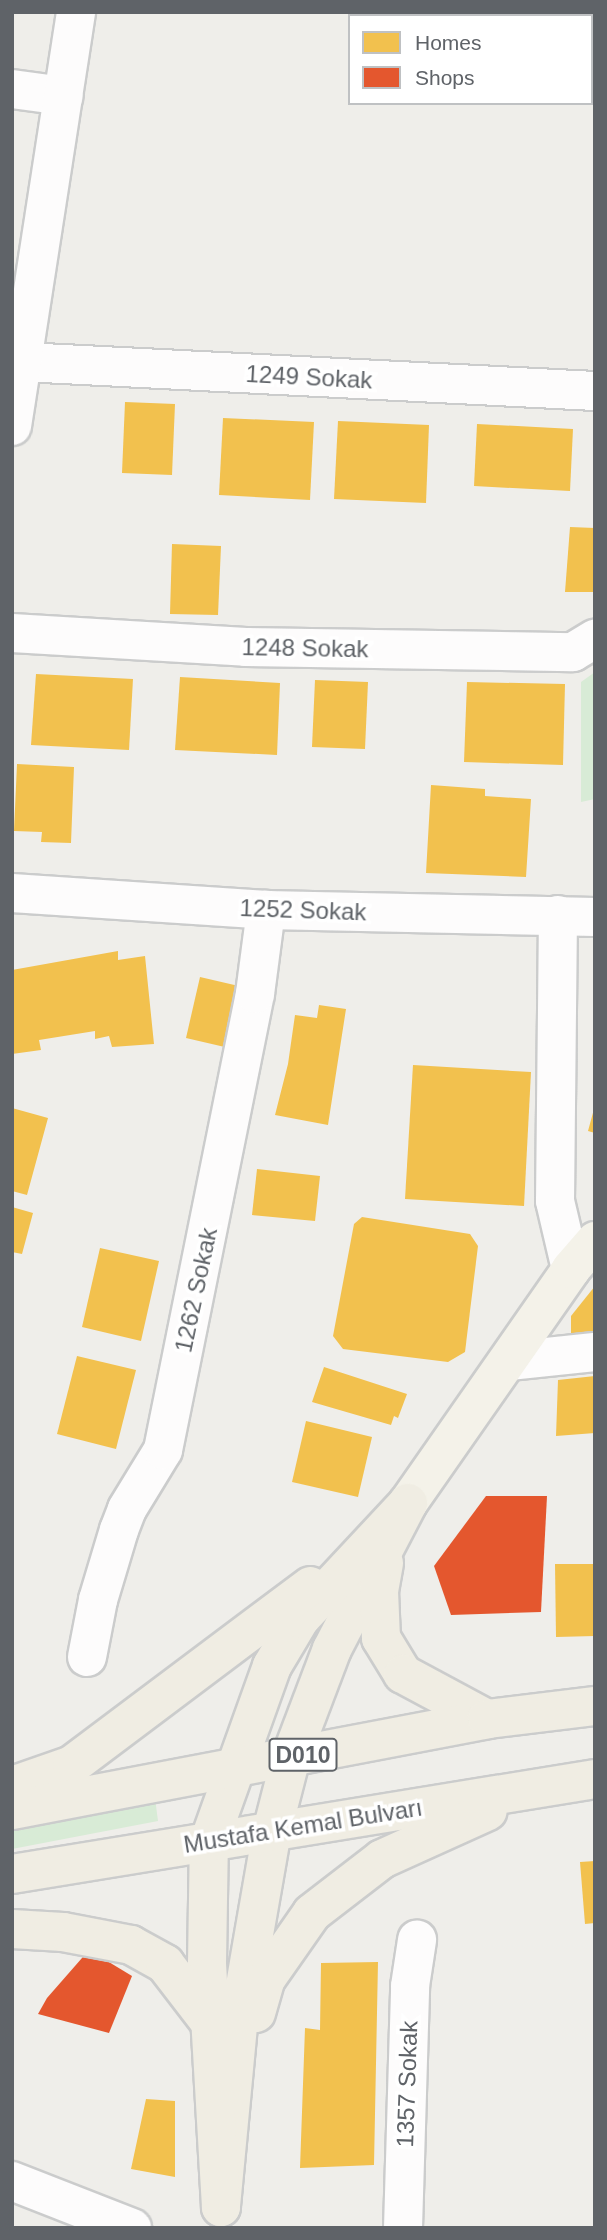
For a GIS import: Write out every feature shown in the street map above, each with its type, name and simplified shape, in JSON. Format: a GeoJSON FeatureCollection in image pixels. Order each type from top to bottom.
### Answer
{"type":"FeatureCollection","features":[{"type":"Feature","properties":{"kind":"highway"},"geometry":{"type":"LineString","coordinates":[[408,1503],[388,1545],[383,1568],[379,1591],[381,1638],[402,1674],[487,1719]]}},
{"type":"Feature","properties":{"kind":"highway"},"geometry":{"type":"LineString","coordinates":[[221,2217],[238,2026],[272,1831],[291,1757],[332,1649],[408,1503]]}},
{"type":"Feature","properties":{"kind":"highway"},"geometry":{"type":"LineString","coordinates":[[221,2217],[207,1963],[209,1842],[272,1666],[300,1619],[408,1503]]}},
{"type":"Feature","properties":{"kind":"highway"},"geometry":{"type":"LineString","coordinates":[[12,1786],[72,1765],[305,1591],[408,1503]]}},
{"type":"Feature","properties":{"kind":"highway","name":"D010"},"geometry":{"type":"LineString","coordinates":[[12,1810],[487,1719],[595,1706]]}},
{"type":"Feature","properties":{"kind":"highway","name":"Mustafa Kemal Bulvarı"},"geometry":{"type":"LineString","coordinates":[[12,1874],[595,1779]]}},
{"type":"Feature","properties":{"kind":"highway"},"geometry":{"type":"LineString","coordinates":[[232,2092],[266,1979],[312,1913],[382,1859],[544,1788]]}},
{"type":"Feature","properties":{"kind":"highway"},"geometry":{"type":"LineString","coordinates":[[16,1935],[63,1932],[131,1944],[165,1964],[211,2024]]}},
{"type":"Feature","properties":{"kind":"main road"},"geometry":{"type":"LineString","coordinates":[[408,1503],[583,1255]]}},
{"type":"Feature","properties":{"kind":"street"},"geometry":{"type":"LineString","coordinates":[[17,392],[76,12]]}},
{"type":"Feature","properties":{"kind":"street"},"geometry":{"type":"LineString","coordinates":[[12,89],[64,96]]}},
{"type":"Feature","properties":{"kind":"street","name":"1249 Sokak"},"geometry":{"type":"LineString","coordinates":[[17,392],[595,391]]}},
{"type":"Feature","properties":{"kind":"street","name":"1248 Sokak"},"geometry":{"type":"LineString","coordinates":[[12,633],[246,647],[561,652],[573,652],[595,639]]}},
{"type":"Feature","properties":{"kind":"street","name":"1252 Sokak"},"geometry":{"type":"LineString","coordinates":[[12,893],[267,910],[576,916]]}},
{"type":"Feature","properties":{"kind":"street","name":"1262 Sokak"},"geometry":{"type":"LineString","coordinates":[[87,1657],[98,1600],[127,1508],[163,1450],[253,1007],[267,910]]}},
{"type":"Feature","properties":{"kind":"street"},"geometry":{"type":"LineString","coordinates":[[576,916],[555,1201],[583,1255]]}},
{"type":"Feature","properties":{"kind":"street"},"geometry":{"type":"LineString","coordinates":[[509,1361],[595,1352]]}},
{"type":"Feature","properties":{"kind":"street","name":"1357 Sokak"},"geometry":{"type":"LineString","coordinates":[[403,2228],[410,1986],[417,1940]]}},
{"type":"Feature","properties":{"kind":"street"},"geometry":{"type":"LineString","coordinates":[[12,2181],[132,2228]]}},
{"type":"Feature","properties":{"kind":"green space"},"geometry":{"type":"Polygon","coordinates":[[[595,672],[595,799],[581,802],[581,682],[595,672]]]}},
{"type":"Feature","properties":{"kind":"green space"},"geometry":{"type":"Polygon","coordinates":[[[155,1798],[158,1821],[12,1849],[12,1827],[155,1798]]]}},
{"type":"Feature","properties":{"kind":"building: Homes"},"geometry":{"type":"Polygon","coordinates":[[[125,402],[175,404],[172,475],[122,473],[125,402]]]}},
{"type":"Feature","properties":{"kind":"building: Homes"},"geometry":{"type":"Polygon","coordinates":[[[223,418],[314,422],[310,500],[219,495],[223,418]]]}},
{"type":"Feature","properties":{"kind":"building: Homes"},"geometry":{"type":"Polygon","coordinates":[[[338,421],[429,425],[426,503],[334,499],[338,421]]]}},
{"type":"Feature","properties":{"kind":"building: Homes"},"geometry":{"type":"Polygon","coordinates":[[[477,424],[573,429],[570,491],[474,486],[477,424]]]}},
{"type":"Feature","properties":{"kind":"building: Homes"},"geometry":{"type":"Polygon","coordinates":[[[570,527],[595,528],[595,592],[565,592],[570,527]]]}},
{"type":"Feature","properties":{"kind":"building: Homes"},"geometry":{"type":"Polygon","coordinates":[[[172,544],[221,546],[218,615],[170,614],[172,544]]]}},
{"type":"Feature","properties":{"kind":"building: Homes"},"geometry":{"type":"Polygon","coordinates":[[[36,674],[133,679],[129,750],[31,745],[36,674]]]}},
{"type":"Feature","properties":{"kind":"building: Homes"},"geometry":{"type":"Polygon","coordinates":[[[180,677],[280,683],[277,755],[175,750],[180,677]]]}},
{"type":"Feature","properties":{"kind":"building: Homes"},"geometry":{"type":"Polygon","coordinates":[[[315,680],[368,682],[365,749],[312,747],[315,680]]]}},
{"type":"Feature","properties":{"kind":"building: Homes"},"geometry":{"type":"Polygon","coordinates":[[[467,682],[565,684],[563,765],[464,762],[467,682]]]}},
{"type":"Feature","properties":{"kind":"building: Homes"},"geometry":{"type":"Polygon","coordinates":[[[17,764],[74,767],[71,843],[41,842],[42,832],[14,831],[17,764]]]}},
{"type":"Feature","properties":{"kind":"building: Homes"},"geometry":{"type":"Polygon","coordinates":[[[431,785],[485,789],[485,796],[531,799],[526,877],[426,873],[431,785]]]}},
{"type":"Feature","properties":{"kind":"building: Homes"},"geometry":{"type":"Polygon","coordinates":[[[118,951],[118,960],[145,956],[154,1044],[112,1047],[109,1036],[95,1039],[95,1031],[39,1040],[41,1050],[12,1054],[12,970],[118,951]]]}},
{"type":"Feature","properties":{"kind":"building: Homes"},"geometry":{"type":"Polygon","coordinates":[[[200,977],[243,987],[229,1048],[186,1038],[200,977]]]}},
{"type":"Feature","properties":{"kind":"building: Homes"},"geometry":{"type":"Polygon","coordinates":[[[319,1005],[346,1009],[328,1125],[275,1115],[288,1064],[295,1015],[317,1018],[319,1005]]]}},
{"type":"Feature","properties":{"kind":"building: Homes"},"geometry":{"type":"Polygon","coordinates":[[[413,1065],[531,1072],[524,1206],[405,1199],[413,1065]]]}},
{"type":"Feature","properties":{"kind":"building: Homes"},"geometry":{"type":"Polygon","coordinates":[[[12,1108],[48,1118],[27,1195],[12,1191],[12,1108]]]}},
{"type":"Feature","properties":{"kind":"building: Homes"},"geometry":{"type":"Polygon","coordinates":[[[595,1109],[595,1133],[588,1131],[595,1109]]]}},
{"type":"Feature","properties":{"kind":"building: Homes"},"geometry":{"type":"Polygon","coordinates":[[[257,1169],[320,1176],[315,1221],[252,1215],[257,1169]]]}},
{"type":"Feature","properties":{"kind":"building: Homes"},"geometry":{"type":"Polygon","coordinates":[[[12,1207],[33,1213],[22,1254],[12,1252],[12,1207]]]}},
{"type":"Feature","properties":{"kind":"building: Homes"},"geometry":{"type":"Polygon","coordinates":[[[362,1217],[470,1234],[478,1246],[465,1352],[448,1362],[343,1349],[333,1336],[354,1224],[362,1217]]]}},
{"type":"Feature","properties":{"kind":"building: Homes"},"geometry":{"type":"Polygon","coordinates":[[[100,1248],[159,1261],[141,1341],[82,1327],[100,1248]]]}},
{"type":"Feature","properties":{"kind":"building: Homes"},"geometry":{"type":"Polygon","coordinates":[[[595,1286],[595,1338],[571,1342],[571,1316],[595,1286]]]}},
{"type":"Feature","properties":{"kind":"building: Homes"},"geometry":{"type":"Polygon","coordinates":[[[77,1356],[136,1370],[116,1449],[57,1434],[77,1356]]]}},
{"type":"Feature","properties":{"kind":"building: Homes"},"geometry":{"type":"Polygon","coordinates":[[[324,1367],[407,1394],[398,1418],[394,1416],[391,1425],[312,1402],[324,1367]]]}},
{"type":"Feature","properties":{"kind":"building: Homes"},"geometry":{"type":"Polygon","coordinates":[[[595,1376],[595,1433],[556,1436],[558,1380],[595,1376]]]}},
{"type":"Feature","properties":{"kind":"building: Homes"},"geometry":{"type":"Polygon","coordinates":[[[306,1421],[372,1437],[358,1497],[292,1482],[306,1421]]]}},
{"type":"Feature","properties":{"kind":"building: Homes"},"geometry":{"type":"Polygon","coordinates":[[[555,1564],[595,1564],[595,1636],[556,1637],[555,1564]]]}},
{"type":"Feature","properties":{"kind":"building: Homes"},"geometry":{"type":"Polygon","coordinates":[[[595,1861],[595,1923],[585,1924],[580,1862],[595,1861]]]}},
{"type":"Feature","properties":{"kind":"building: Homes"},"geometry":{"type":"Polygon","coordinates":[[[378,1962],[374,2165],[300,2168],[305,2028],[320,2030],[321,1963],[378,1962]]]}},
{"type":"Feature","properties":{"kind":"building: Homes"},"geometry":{"type":"Polygon","coordinates":[[[146,2099],[175,2101],[175,2177],[131,2169],[146,2099]]]}},
{"type":"Feature","properties":{"kind":"building: Shops"},"geometry":{"type":"Polygon","coordinates":[[[486,1496],[547,1496],[541,1612],[451,1615],[434,1566],[486,1496]]]}},
{"type":"Feature","properties":{"kind":"building: Shops"},"geometry":{"type":"Polygon","coordinates":[[[89,1950],[132,1976],[109,2033],[38,2014],[47,1998],[89,1950]]]}}]}
